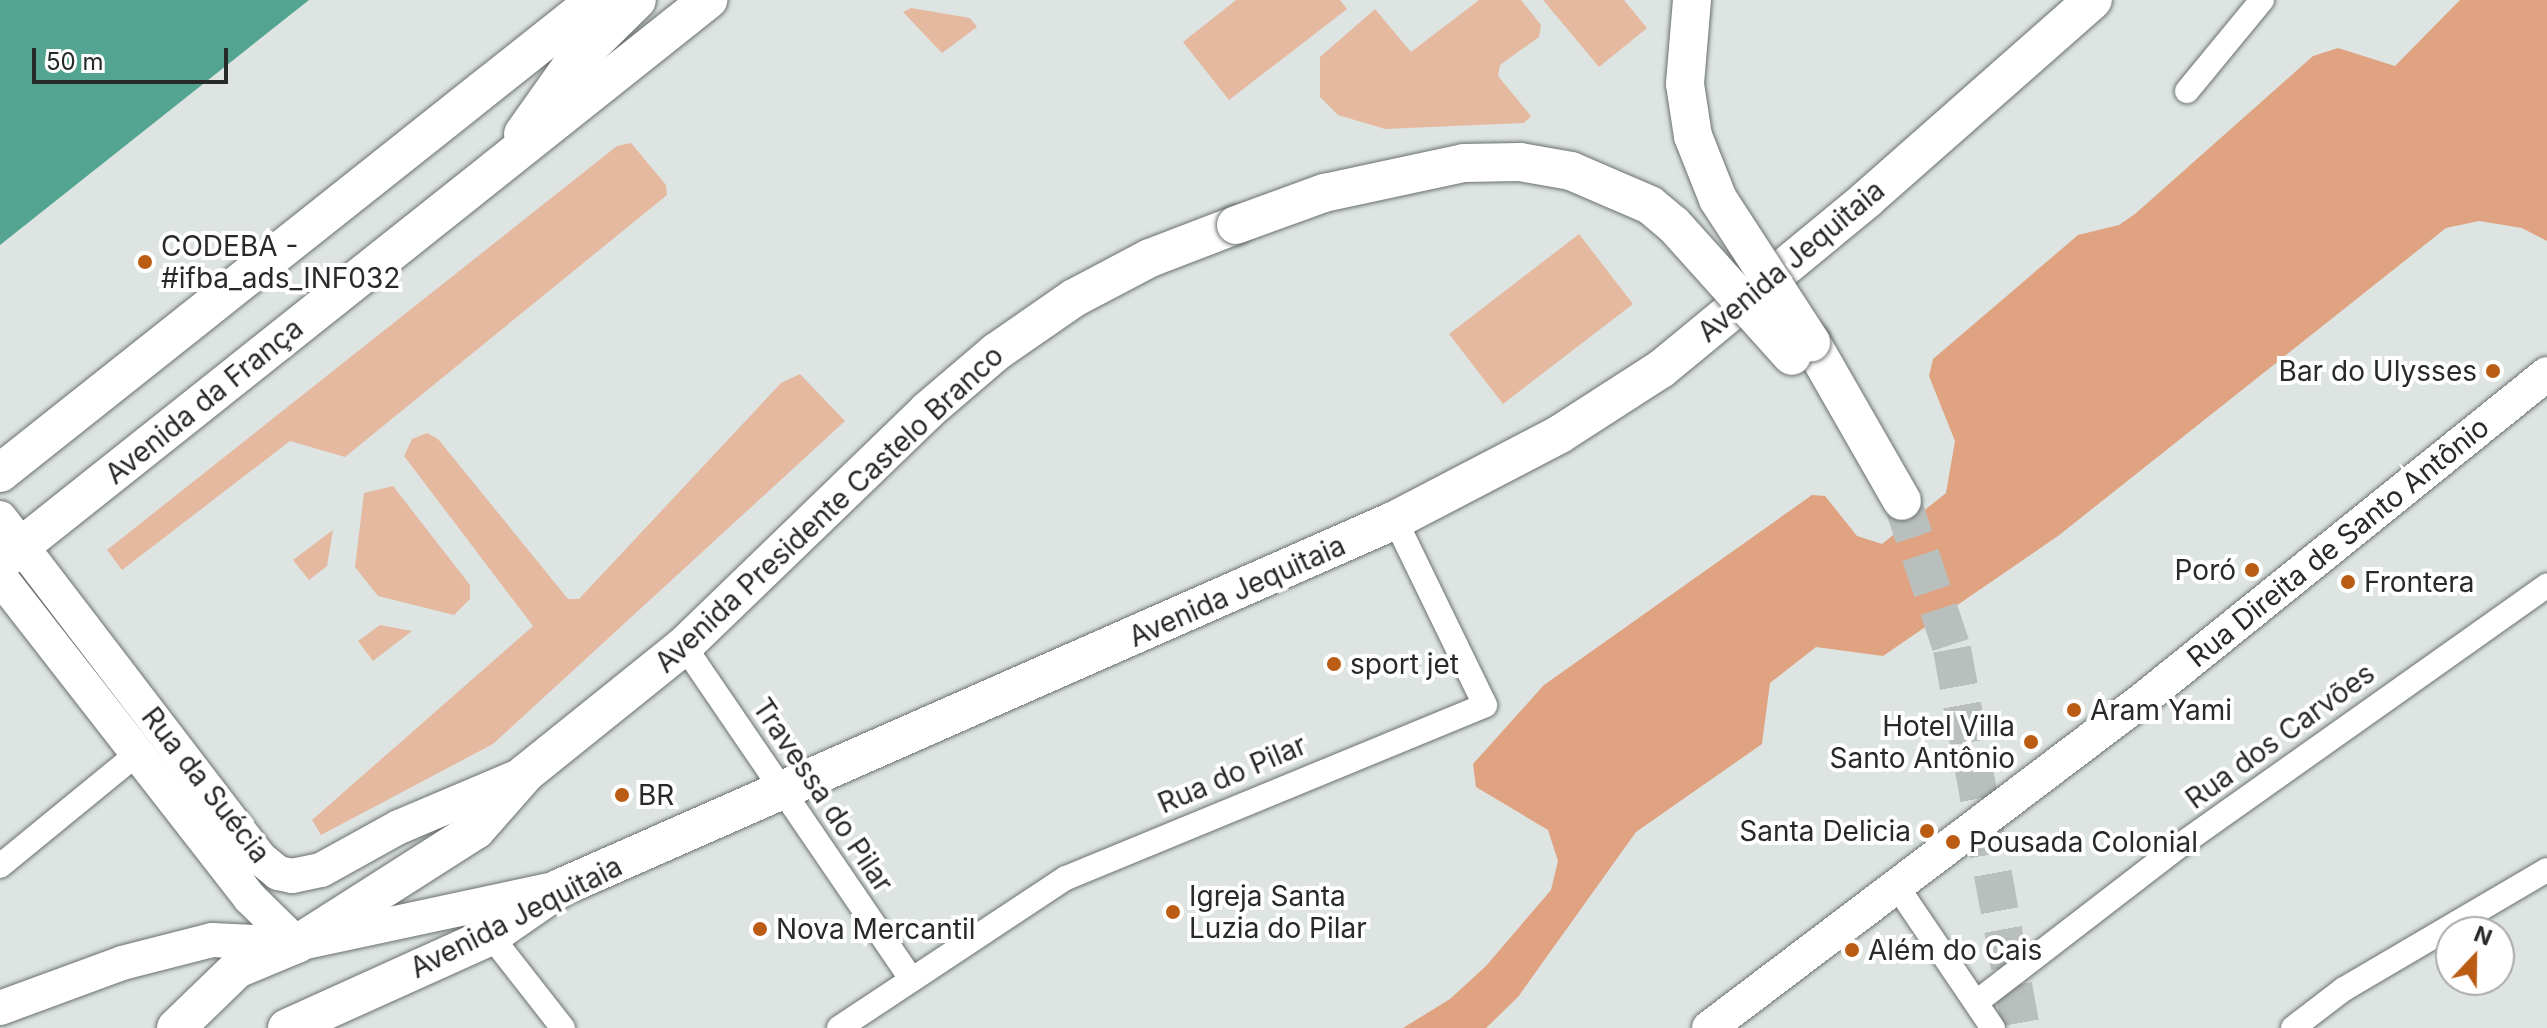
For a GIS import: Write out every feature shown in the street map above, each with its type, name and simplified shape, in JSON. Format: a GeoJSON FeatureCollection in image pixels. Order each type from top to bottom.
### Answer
{"type":"FeatureCollection","features":[{"type":"Feature","properties":{"kind":"main road"},"geometry":{"type":"LineString","coordinates":[[0,473],[596,0]]}},
{"type":"Feature","properties":{"kind":"main road"},"geometry":{"type":"LineString","coordinates":[[512,154],[554,85],[637,0]]}},
{"type":"Feature","properties":{"kind":"main road","name":"Avenida da França"},"geometry":{"type":"LineString","coordinates":[[5,551],[708,0]]}},
{"type":"Feature","properties":{"kind":"main road","name":"Avenida Presidente Castelo Branco"},"geometry":{"type":"LineString","coordinates":[[1692,0],[1685,84],[1693,136],[1718,199],[1802,349],[1869,445],[1902,501]]}},
{"type":"Feature","properties":{"kind":"main road","name":"Avenida Jequitaia"},"geometry":{"type":"LineString","coordinates":[[287,1028],[491,936],[560,888],[787,792],[1395,520],[1560,434],[1661,369],[1867,199],[2093,0]]}},
{"type":"Feature","properties":{"kind":"main road","name":"Avenida Presidente Castelo Branco"},"geometry":{"type":"LineString","coordinates":[[176,1028],[237,969],[297,944],[476,830],[526,773],[684,646],[927,411],[996,352],[1099,284],[1150,258],[1324,193],[1411,171],[1520,162],[1571,171],[1629,194],[1674,225],[1802,349]]}},
{"type":"Feature","properties":{"kind":"main road","name":"Rua Direita de Santo Antônio"},"geometry":{"type":"LineString","coordinates":[[1709,1028],[2141,701],[2547,374]]}},
{"type":"Feature","properties":{"kind":"main road","name":"Rua da Suécia"},"geometry":{"type":"LineString","coordinates":[[5,551],[138,753],[250,898],[297,944]]}},
{"type":"Feature","properties":{"kind":"main road","name":"Rua da Suécia"},"geometry":{"type":"LineString","coordinates":[[5,551],[261,859],[278,873],[292,876],[321,870],[399,827],[526,773]]}},
{"type":"Feature","properties":{"kind":"main road"},"geometry":{"type":"LineString","coordinates":[[0,1008],[122,963],[212,940],[297,944],[560,888]]}},
{"type":"Feature","properties":{"kind":"street"},"geometry":{"type":"LineString","coordinates":[[2187,91],[2262,0]]}},
{"type":"Feature","properties":{"kind":"street","name":"Rua do Pilar"},"geometry":{"type":"LineString","coordinates":[[839,1028],[1066,878],[1485,705],[1395,520]]}},
{"type":"Feature","properties":{"kind":"street","name":"Rua dos Carvões"},"geometry":{"type":"LineString","coordinates":[[1978,1001],[2190,838],[2547,585]]}},
{"type":"Feature","properties":{"kind":"street","name":"Travessa do Pilar"},"geometry":{"type":"LineString","coordinates":[[684,646],[787,792],[911,979]]}},
{"type":"Feature","properties":{"kind":"street"},"geometry":{"type":"LineString","coordinates":[[0,866],[138,753]]}},
{"type":"Feature","properties":{"kind":"street"},"geometry":{"type":"LineString","coordinates":[[2293,1028],[2344,989],[2547,870]]}},
{"type":"Feature","properties":{"kind":"street"},"geometry":{"type":"LineString","coordinates":[[1896,885],[1978,1001],[1993,1028]]}},
{"type":"Feature","properties":{"kind":"street"},"geometry":{"type":"LineString","coordinates":[[491,936],[563,1028]]}},
{"type":"Feature","properties":{"kind":"shaded area"},"geometry":{"type":"Polygon","coordinates":[[[0,0],[309,0],[0,245],[0,0]]]}},
{"type":"Feature","properties":{"kind":"shaded area"},"geometry":{"type":"Polygon","coordinates":[[[1236,0],[1340,0],[1347,9],[1229,100],[1183,42],[1236,0]]]}},
{"type":"Feature","properties":{"kind":"shaded area"},"geometry":{"type":"Polygon","coordinates":[[[1479,0],[1521,0],[1541,25],[1539,37],[1500,65],[1498,76],[1531,116],[1524,123],[1385,129],[1338,115],[1320,97],[1320,57],[1375,9],[1411,52],[1479,0]]]}},
{"type":"Feature","properties":{"kind":"shaded area"},"geometry":{"type":"Polygon","coordinates":[[[1543,0],[1624,0],[1647,28],[1599,67],[1543,0]]]}},
{"type":"Feature","properties":{"kind":"shaded area"},"geometry":{"type":"Polygon","coordinates":[[[2460,0],[2547,0],[2547,241],[2522,228],[2479,221],[2446,228],[2058,536],[1883,656],[1816,647],[1770,683],[1762,744],[1636,832],[1518,997],[1486,1028],[1403,1028],[1450,999],[1486,966],[1551,890],[1558,861],[1548,830],[1476,787],[1473,764],[1544,685],[1812,495],[1825,496],[1857,536],[1882,544],[1946,493],[1955,441],[1929,376],[1933,359],[2078,235],[2119,225],[2135,214],[2313,56],[2338,48],[2395,66],[2460,0]]]}},
{"type":"Feature","properties":{"kind":"shaded area"},"geometry":{"type":"Polygon","coordinates":[[[911,8],[970,18],[977,27],[942,53],[903,12],[911,8]]]}},
{"type":"Feature","properties":{"kind":"shaded area"},"geometry":{"type":"Polygon","coordinates":[[[631,143],[666,185],[667,195],[345,457],[290,441],[122,570],[107,550],[617,146],[631,143]]]}},
{"type":"Feature","properties":{"kind":"shaded area"},"geometry":{"type":"Polygon","coordinates":[[[1579,234],[1633,304],[1503,404],[1449,334],[1579,234]]]}},
{"type":"Feature","properties":{"kind":"shaded area"},"geometry":{"type":"Polygon","coordinates":[[[800,374],[845,421],[493,744],[321,835],[312,820],[533,626],[404,456],[412,439],[427,433],[438,439],[568,599],[579,599],[781,383],[800,374]]]}},
{"type":"Feature","properties":{"kind":"shaded area"},"geometry":{"type":"Polygon","coordinates":[[[393,486],[470,585],[470,599],[454,615],[378,596],[355,567],[364,493],[393,486]]]}},
{"type":"Feature","properties":{"kind":"shaded area"},"geometry":{"type":"Polygon","coordinates":[[[333,530],[327,566],[309,580],[293,560],[333,530]]]}},
{"type":"Feature","properties":{"kind":"shaded area"},"geometry":{"type":"Polygon","coordinates":[[[380,625],[412,631],[373,661],[358,641],[380,625]]]}},
{"type":"Feature","properties":{"kind":"tunnel"},"geometry":{"type":"LineString","coordinates":[[1902,501],[1952,649],[2021,1028]]}},
{"type":"Feature","properties":{"kind":"place","name":"CODEBA - #ifba_ads_INF032"},"geometry":{"type":"Point","coordinates":[145,262]}},
{"type":"Feature","properties":{"kind":"place","name":"Bar do Ulysses"},"geometry":{"type":"Point","coordinates":[2493,371]}},
{"type":"Feature","properties":{"kind":"place","name":"Poró"},"geometry":{"type":"Point","coordinates":[2252,570]}},
{"type":"Feature","properties":{"kind":"place","name":"Frontera"},"geometry":{"type":"Point","coordinates":[2348,582]}},
{"type":"Feature","properties":{"kind":"place","name":"sport jet"},"geometry":{"type":"Point","coordinates":[1334,664]}},
{"type":"Feature","properties":{"kind":"place","name":"Aram Yami"},"geometry":{"type":"Point","coordinates":[2074,710]}},
{"type":"Feature","properties":{"kind":"place","name":"Hotel Villa Santo Antônio"},"geometry":{"type":"Point","coordinates":[2031,742]}},
{"type":"Feature","properties":{"kind":"place","name":"BR"},"geometry":{"type":"Point","coordinates":[622,795]}},
{"type":"Feature","properties":{"kind":"place","name":"Santa Delicia"},"geometry":{"type":"Point","coordinates":[1927,831]}},
{"type":"Feature","properties":{"kind":"place","name":"Pousada Colonial"},"geometry":{"type":"Point","coordinates":[1953,842]}},
{"type":"Feature","properties":{"kind":"place","name":"Igreja Santa Luzia do Pilar"},"geometry":{"type":"Point","coordinates":[1173,912]}},
{"type":"Feature","properties":{"kind":"place","name":"Nova Mercantil"},"geometry":{"type":"Point","coordinates":[760,929]}},
{"type":"Feature","properties":{"kind":"place","name":"Além do Cais"},"geometry":{"type":"Point","coordinates":[1852,950]}}]}
